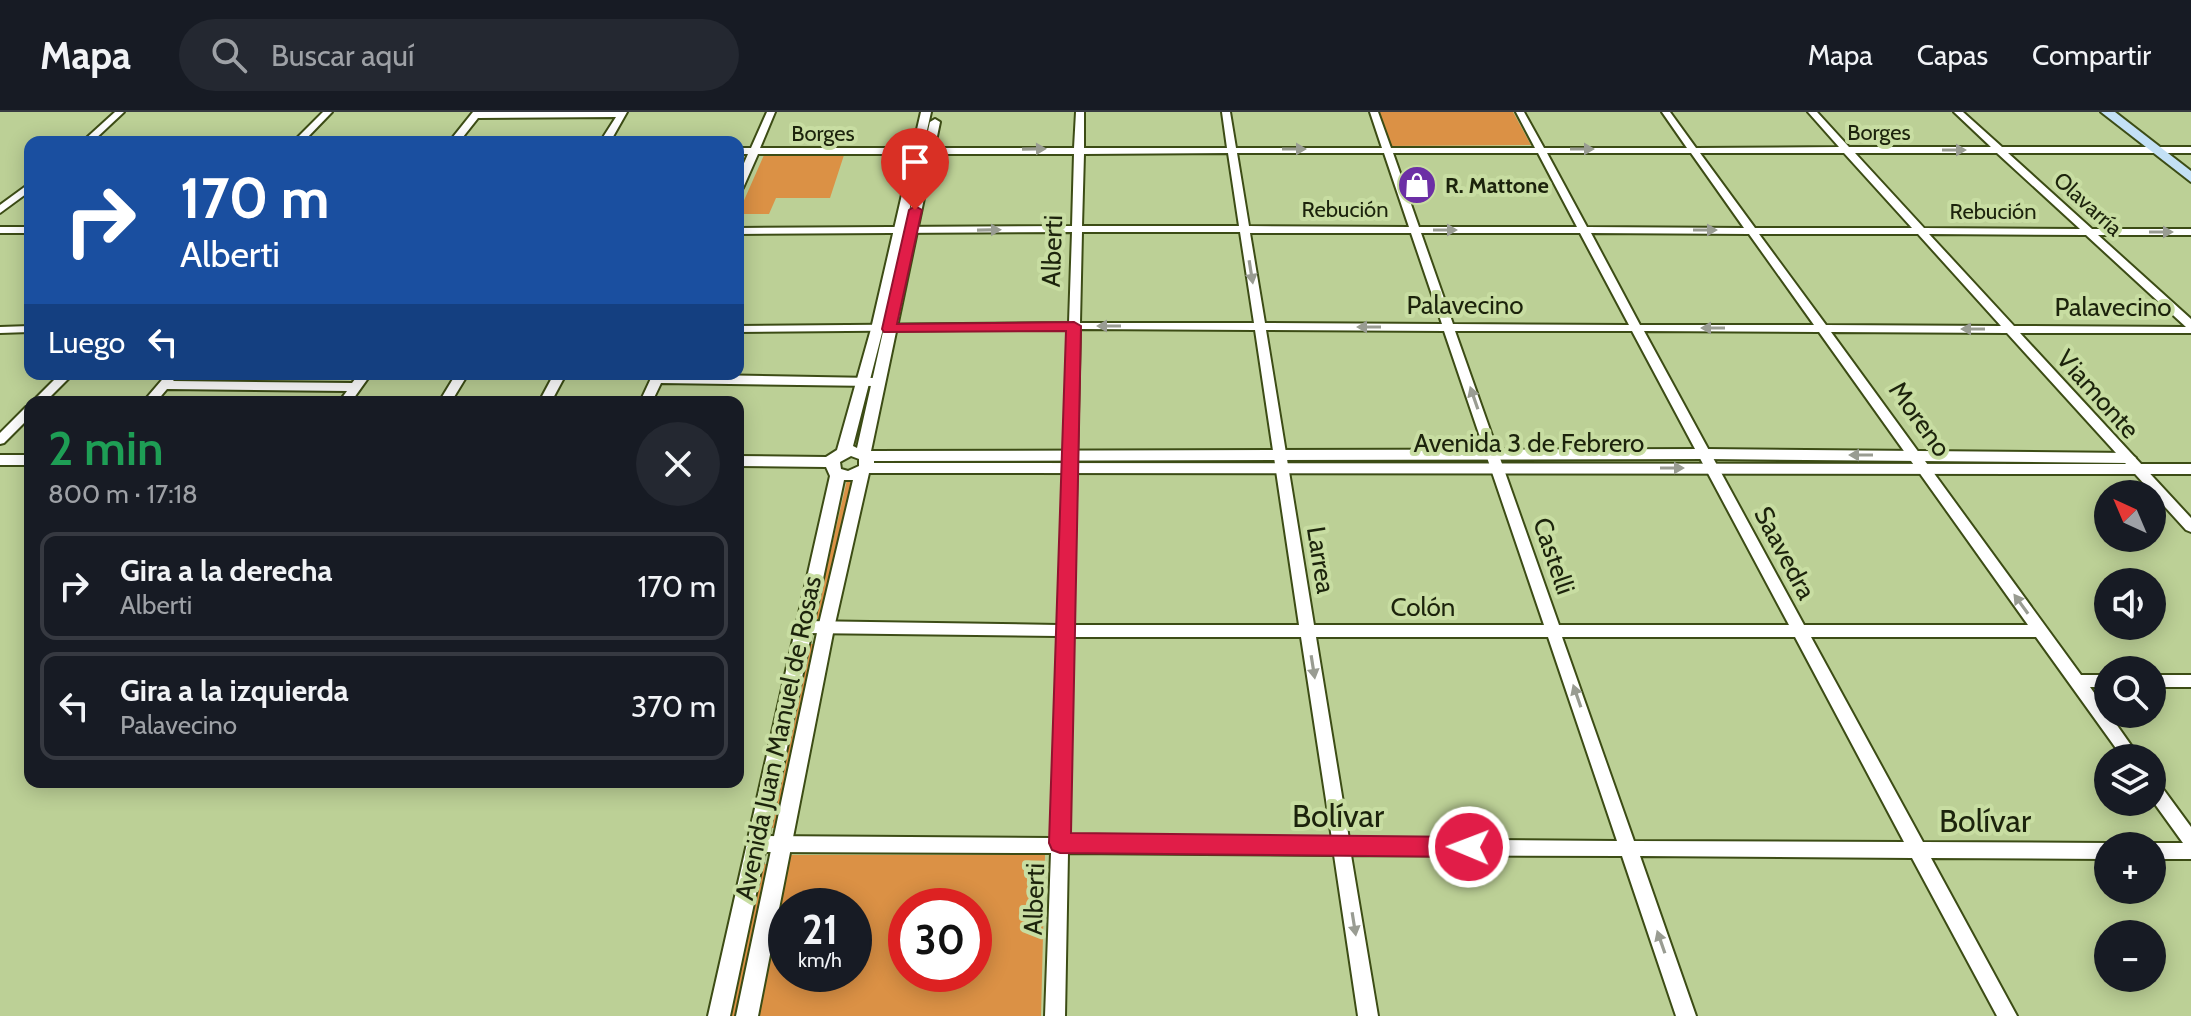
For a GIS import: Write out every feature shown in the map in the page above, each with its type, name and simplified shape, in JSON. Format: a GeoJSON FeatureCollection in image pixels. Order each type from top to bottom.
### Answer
{"type":"FeatureCollection","features":[{"type":"Feature","properties":{"kind":"main road"},"geometry":{"type":"LineString","coordinates":[[2107,112],[2191,178]]}},
{"type":"Feature","properties":{"kind":"main road"},"geometry":{"type":"LineString","coordinates":[[2124,112],[2191,162]]}},
{"type":"Feature","properties":{"kind":"street"},"geometry":{"type":"LineString","coordinates":[[94,136],[120,112]]}},
{"type":"Feature","properties":{"kind":"street"},"geometry":{"type":"LineString","coordinates":[[304,136],[328,112]]}},
{"type":"Feature","properties":{"kind":"street"},"geometry":{"type":"LineString","coordinates":[[744,174],[771,112]]}},
{"type":"Feature","properties":{"kind":"street","name":"Avenida Juan Manuel de Rosas"},"geometry":{"type":"LineString","coordinates":[[844,452],[870,382],[883,329],[922,151],[926,112]]}},
{"type":"Feature","properties":{"kind":"street","name":"Avenida Juan Manuel de Rosas"},"geometry":{"type":"LineString","coordinates":[[922,151],[937,112]]}},
{"type":"Feature","properties":{"kind":"street","name":"Alberti"},"geometry":{"type":"LineString","coordinates":[[1055,1016],[1080,112]]}},
{"type":"Feature","properties":{"kind":"street","name":"Larrea"},"geometry":{"type":"LineString","coordinates":[[1226,112],[1368,1016]]}},
{"type":"Feature","properties":{"kind":"street","name":"Castelli"},"geometry":{"type":"LineString","coordinates":[[1374,112],[1686,1016]]}},
{"type":"Feature","properties":{"kind":"street","name":"Saavedra"},"geometry":{"type":"LineString","coordinates":[[1520,112],[2007,1016]]}},
{"type":"Feature","properties":{"kind":"street","name":"Moreno"},"geometry":{"type":"LineString","coordinates":[[1666,112],[2122,744]]}},
{"type":"Feature","properties":{"kind":"street","name":"Viamonte"},"geometry":{"type":"LineString","coordinates":[[1812,112],[2191,527]]}},
{"type":"Feature","properties":{"kind":"street","name":"Olavarría"},"geometry":{"type":"LineString","coordinates":[[1958,112],[2191,327]]}},
{"type":"Feature","properties":{"kind":"street"},"geometry":{"type":"LineString","coordinates":[[459,136],[477,113],[623,113]]}},
{"type":"Feature","properties":{"kind":"street"},"geometry":{"type":"LineString","coordinates":[[609,136],[623,113]]}},
{"type":"Feature","properties":{"kind":"street","name":"Borges"},"geometry":{"type":"LineString","coordinates":[[744,151],[2191,150]]}},
{"type":"Feature","properties":{"kind":"street"},"geometry":{"type":"LineString","coordinates":[[0,210],[24,191]]}},
{"type":"Feature","properties":{"kind":"street"},"geometry":{"type":"LineString","coordinates":[[0,230],[24,230]]}},
{"type":"Feature","properties":{"kind":"street","name":"Rebución"},"geometry":{"type":"LineString","coordinates":[[744,231],[2191,232]]}},
{"type":"Feature","properties":{"kind":"street","name":"Palavecino"},"geometry":{"type":"LineString","coordinates":[[744,329],[1074,326],[2191,327]]}},
{"type":"Feature","properties":{"kind":"street"},"geometry":{"type":"LineString","coordinates":[[0,330],[24,329]]}},
{"type":"Feature","properties":{"kind":"street"},"geometry":{"type":"LineString","coordinates":[[744,378],[870,382]]}},
{"type":"Feature","properties":{"kind":"street"},"geometry":{"type":"LineString","coordinates":[[44,396],[61,380]]}},
{"type":"Feature","properties":{"kind":"street"},"geometry":{"type":"LineString","coordinates":[[154,396],[168,380]]}},
{"type":"Feature","properties":{"kind":"street"},"geometry":{"type":"LineString","coordinates":[[349,396],[361,380]]}},
{"type":"Feature","properties":{"kind":"street","name":"Avenida Juan Manuel de Rosas"},"geometry":{"type":"LineString","coordinates":[[747,1016],[826,628],[865,462],[870,382]]}},
{"type":"Feature","properties":{"kind":"street"},"geometry":{"type":"LineString","coordinates":[[164,385],[356,387]]}},
{"type":"Feature","properties":{"kind":"street"},"geometry":{"type":"LineString","coordinates":[[0,440],[24,416]]}},
{"type":"Feature","properties":{"kind":"street"},"geometry":{"type":"LineString","coordinates":[[744,461],[834,468],[850,476],[865,462],[844,452],[834,468]]}},
{"type":"Feature","properties":{"kind":"street","name":"Avenida 3 de Febrero"},"geometry":{"type":"LineString","coordinates":[[865,462],[1708,461],[1914,455],[2191,469]]}},
{"type":"Feature","properties":{"kind":"street","name":"Avenida 3 de Febrero"},"geometry":{"type":"LineString","coordinates":[[1708,461],[1924,469],[2132,464],[2191,458]]}},
{"type":"Feature","properties":{"kind":"street"},"geometry":{"type":"LineString","coordinates":[[0,460],[24,460]]}},
{"type":"Feature","properties":{"kind":"street","name":"Avenida Juan Manuel de Rosas"},"geometry":{"type":"LineString","coordinates":[[719,1016],[805,627],[834,468]]}},
{"type":"Feature","properties":{"kind":"street","name":"Colón"},"geometry":{"type":"LineString","coordinates":[[805,627],[1308,632],[2041,631]]}},
{"type":"Feature","properties":{"kind":"street"},"geometry":{"type":"LineString","coordinates":[[2076,681],[2094,681]]}},
{"type":"Feature","properties":{"kind":"street"},"geometry":{"type":"LineString","coordinates":[[2166,681],[2191,681]]}},
{"type":"Feature","properties":{"kind":"street"},"geometry":{"type":"LineString","coordinates":[[2166,806],[2191,841]]}},
{"type":"Feature","properties":{"kind":"street","name":"Bolívar"},"geometry":{"type":"LineString","coordinates":[[759,844],[1060,843],[2094,851]]}},
{"type":"Feature","properties":{"kind":"street"},"geometry":{"type":"LineString","coordinates":[[2166,851],[2191,851]]}},
{"type":"Feature","properties":{"kind":"shaded area"},"geometry":{"type":"Polygon","coordinates":[[[1379,112],[1513,112],[1531,145],[1390,146],[1379,112]]]}},
{"type":"Feature","properties":{"kind":"shaded area"},"geometry":{"type":"Polygon","coordinates":[[[764,155],[844,155],[830,198],[776,198],[769,214],[744,214],[744,200],[764,155]]]}},
{"type":"Feature","properties":{"kind":"shaded area"},"geometry":{"type":"Polygon","coordinates":[[[847,480],[854,480],[824,619],[815,619],[847,480]]]}},
{"type":"Feature","properties":{"kind":"shaded area"},"geometry":{"type":"Polygon","coordinates":[[[810,644],[818,644],[778,828],[768,828],[810,644]]]}},
{"type":"Feature","properties":{"kind":"shaded area"},"geometry":{"type":"Polygon","coordinates":[[[789,855],[1045,855],[1041,1016],[757,1016],[768,961],[768,992],[872,992],[872,888],[782,888],[789,855]]]}},
{"type":"Feature","properties":{"kind":"shaded area"},"geometry":{"type":"Polygon","coordinates":[[[760,864],[770,864],[737,1016],[725,1016],[760,864]]]}},
{"type":"Feature","properties":{"kind":"place","name":"R. Mattone"},"geometry":{"type":"Point","coordinates":[1417,185]}},
{"type":"Feature","properties":{"kind":"route"},"geometry":{"type":"LineString","coordinates":[[915,210],[889,329],[1074,326],[1060,843],[1469,847]]}}]}
